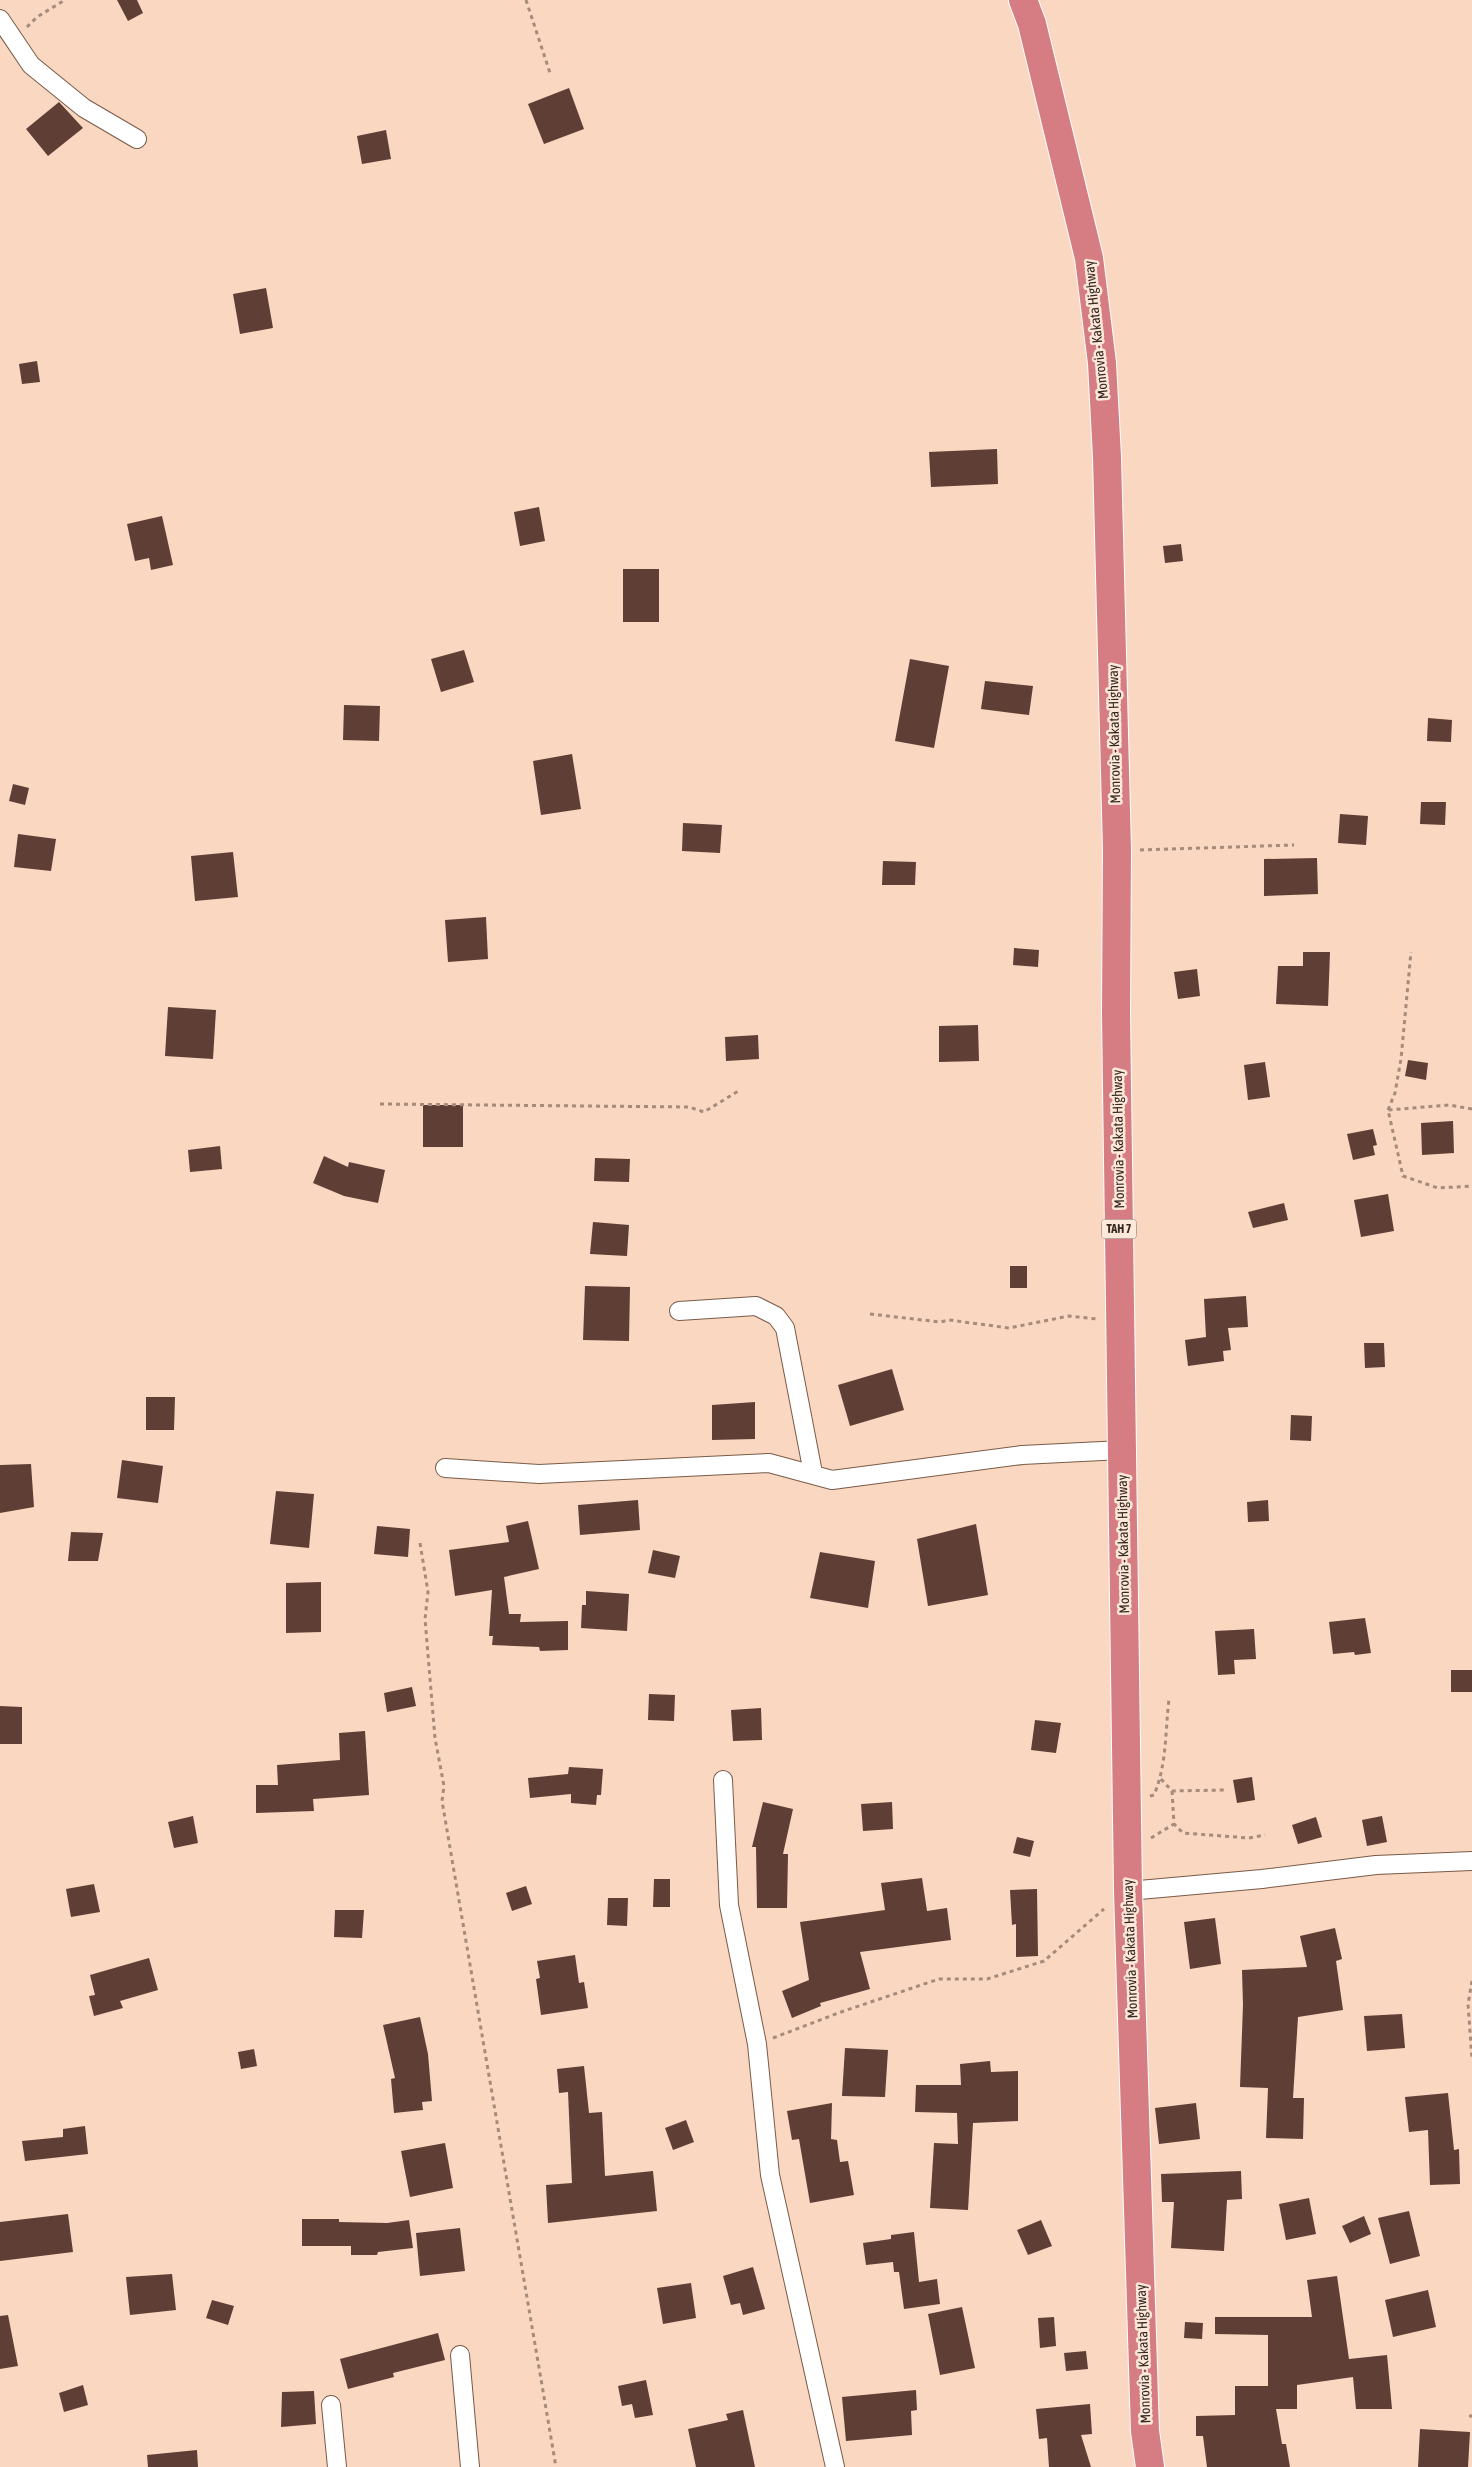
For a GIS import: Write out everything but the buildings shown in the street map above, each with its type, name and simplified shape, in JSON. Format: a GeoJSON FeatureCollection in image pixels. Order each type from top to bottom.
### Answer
{"type":"FeatureCollection","features":[{"type":"Feature","properties":{"kind":"highway","name":"Monrovia - Kakata Highway"},"geometry":{"type":"LineString","coordinates":[[1023,0],[1032,24],[1089,258],[1102,363],[1108,467],[1117,850],[1116,1013],[1128,1891],[1145,2431],[1150,2467]]}},
{"type":"Feature","properties":{"kind":"street"},"geometry":{"type":"LineString","coordinates":[[0,19],[32,64],[84,108],[137,138]]}},
{"type":"Feature","properties":{"kind":"street"},"geometry":{"type":"LineString","coordinates":[[679,1310],[756,1306],[776,1316],[785,1328],[813,1473]]}},
{"type":"Feature","properties":{"kind":"street"},"geometry":{"type":"LineString","coordinates":[[445,1468],[539,1474],[769,1462],[813,1473],[832,1480],[1022,1455],[1122,1450]]}},
{"type":"Feature","properties":{"kind":"street"},"geometry":{"type":"LineString","coordinates":[[723,1780],[729,1905],[756,2044],[770,2175],[835,2467]]}},
{"type":"Feature","properties":{"kind":"street"},"geometry":{"type":"LineString","coordinates":[[1128,1891],[1262,1879],[1376,1865],[1472,1861]]}},
{"type":"Feature","properties":{"kind":"street"},"geometry":{"type":"LineString","coordinates":[[460,2355],[470,2467]]}},
{"type":"Feature","properties":{"kind":"street"},"geometry":{"type":"LineString","coordinates":[[331,2405],[337,2467]]}},
{"type":"Feature","properties":{"kind":"path"},"geometry":{"type":"LineString","coordinates":[[14,39],[36,17],[65,0]]}},
{"type":"Feature","properties":{"kind":"path"},"geometry":{"type":"LineString","coordinates":[[526,0],[551,76]]}},
{"type":"Feature","properties":{"kind":"path"},"geometry":{"type":"LineString","coordinates":[[1117,850],[1294,845]]}},
{"type":"Feature","properties":{"kind":"path"},"geometry":{"type":"LineString","coordinates":[[1411,952],[1401,1059],[1395,1093],[1388,1110],[1403,1176],[1438,1188],[1472,1186]]}},
{"type":"Feature","properties":{"kind":"path"},"geometry":{"type":"LineString","coordinates":[[380,1104],[689,1107],[704,1112],[740,1090]]}},
{"type":"Feature","properties":{"kind":"path"},"geometry":{"type":"LineString","coordinates":[[1388,1110],[1449,1105],[1472,1109]]}},
{"type":"Feature","properties":{"kind":"path"},"geometry":{"type":"LineString","coordinates":[[870,1314],[940,1322],[949,1320],[1009,1328],[1069,1316],[1120,1322]]}},
{"type":"Feature","properties":{"kind":"path"},"geometry":{"type":"LineString","coordinates":[[420,1542],[428,1592],[425,1619],[435,1738],[444,1786],[442,1801],[556,2467]]}},
{"type":"Feature","properties":{"kind":"path"},"geometry":{"type":"LineString","coordinates":[[1127,1801],[1154,1796],[1161,1779],[1166,1757],[1169,1699]]}},
{"type":"Feature","properties":{"kind":"path"},"geometry":{"type":"LineString","coordinates":[[1161,1779],[1172,1791],[1174,1824],[1183,1833],[1249,1838],[1265,1835]]}},
{"type":"Feature","properties":{"kind":"path"},"geometry":{"type":"LineString","coordinates":[[1172,1791],[1224,1790]]}},
{"type":"Feature","properties":{"kind":"path"},"geometry":{"type":"LineString","coordinates":[[756,2044],[841,2012],[939,1979],[987,1979],[1044,1961],[1098,1914],[1128,1891]]}},
{"type":"Feature","properties":{"kind":"path"},"geometry":{"type":"LineString","coordinates":[[1472,1981],[1468,2004],[1472,2059]]}}]}
